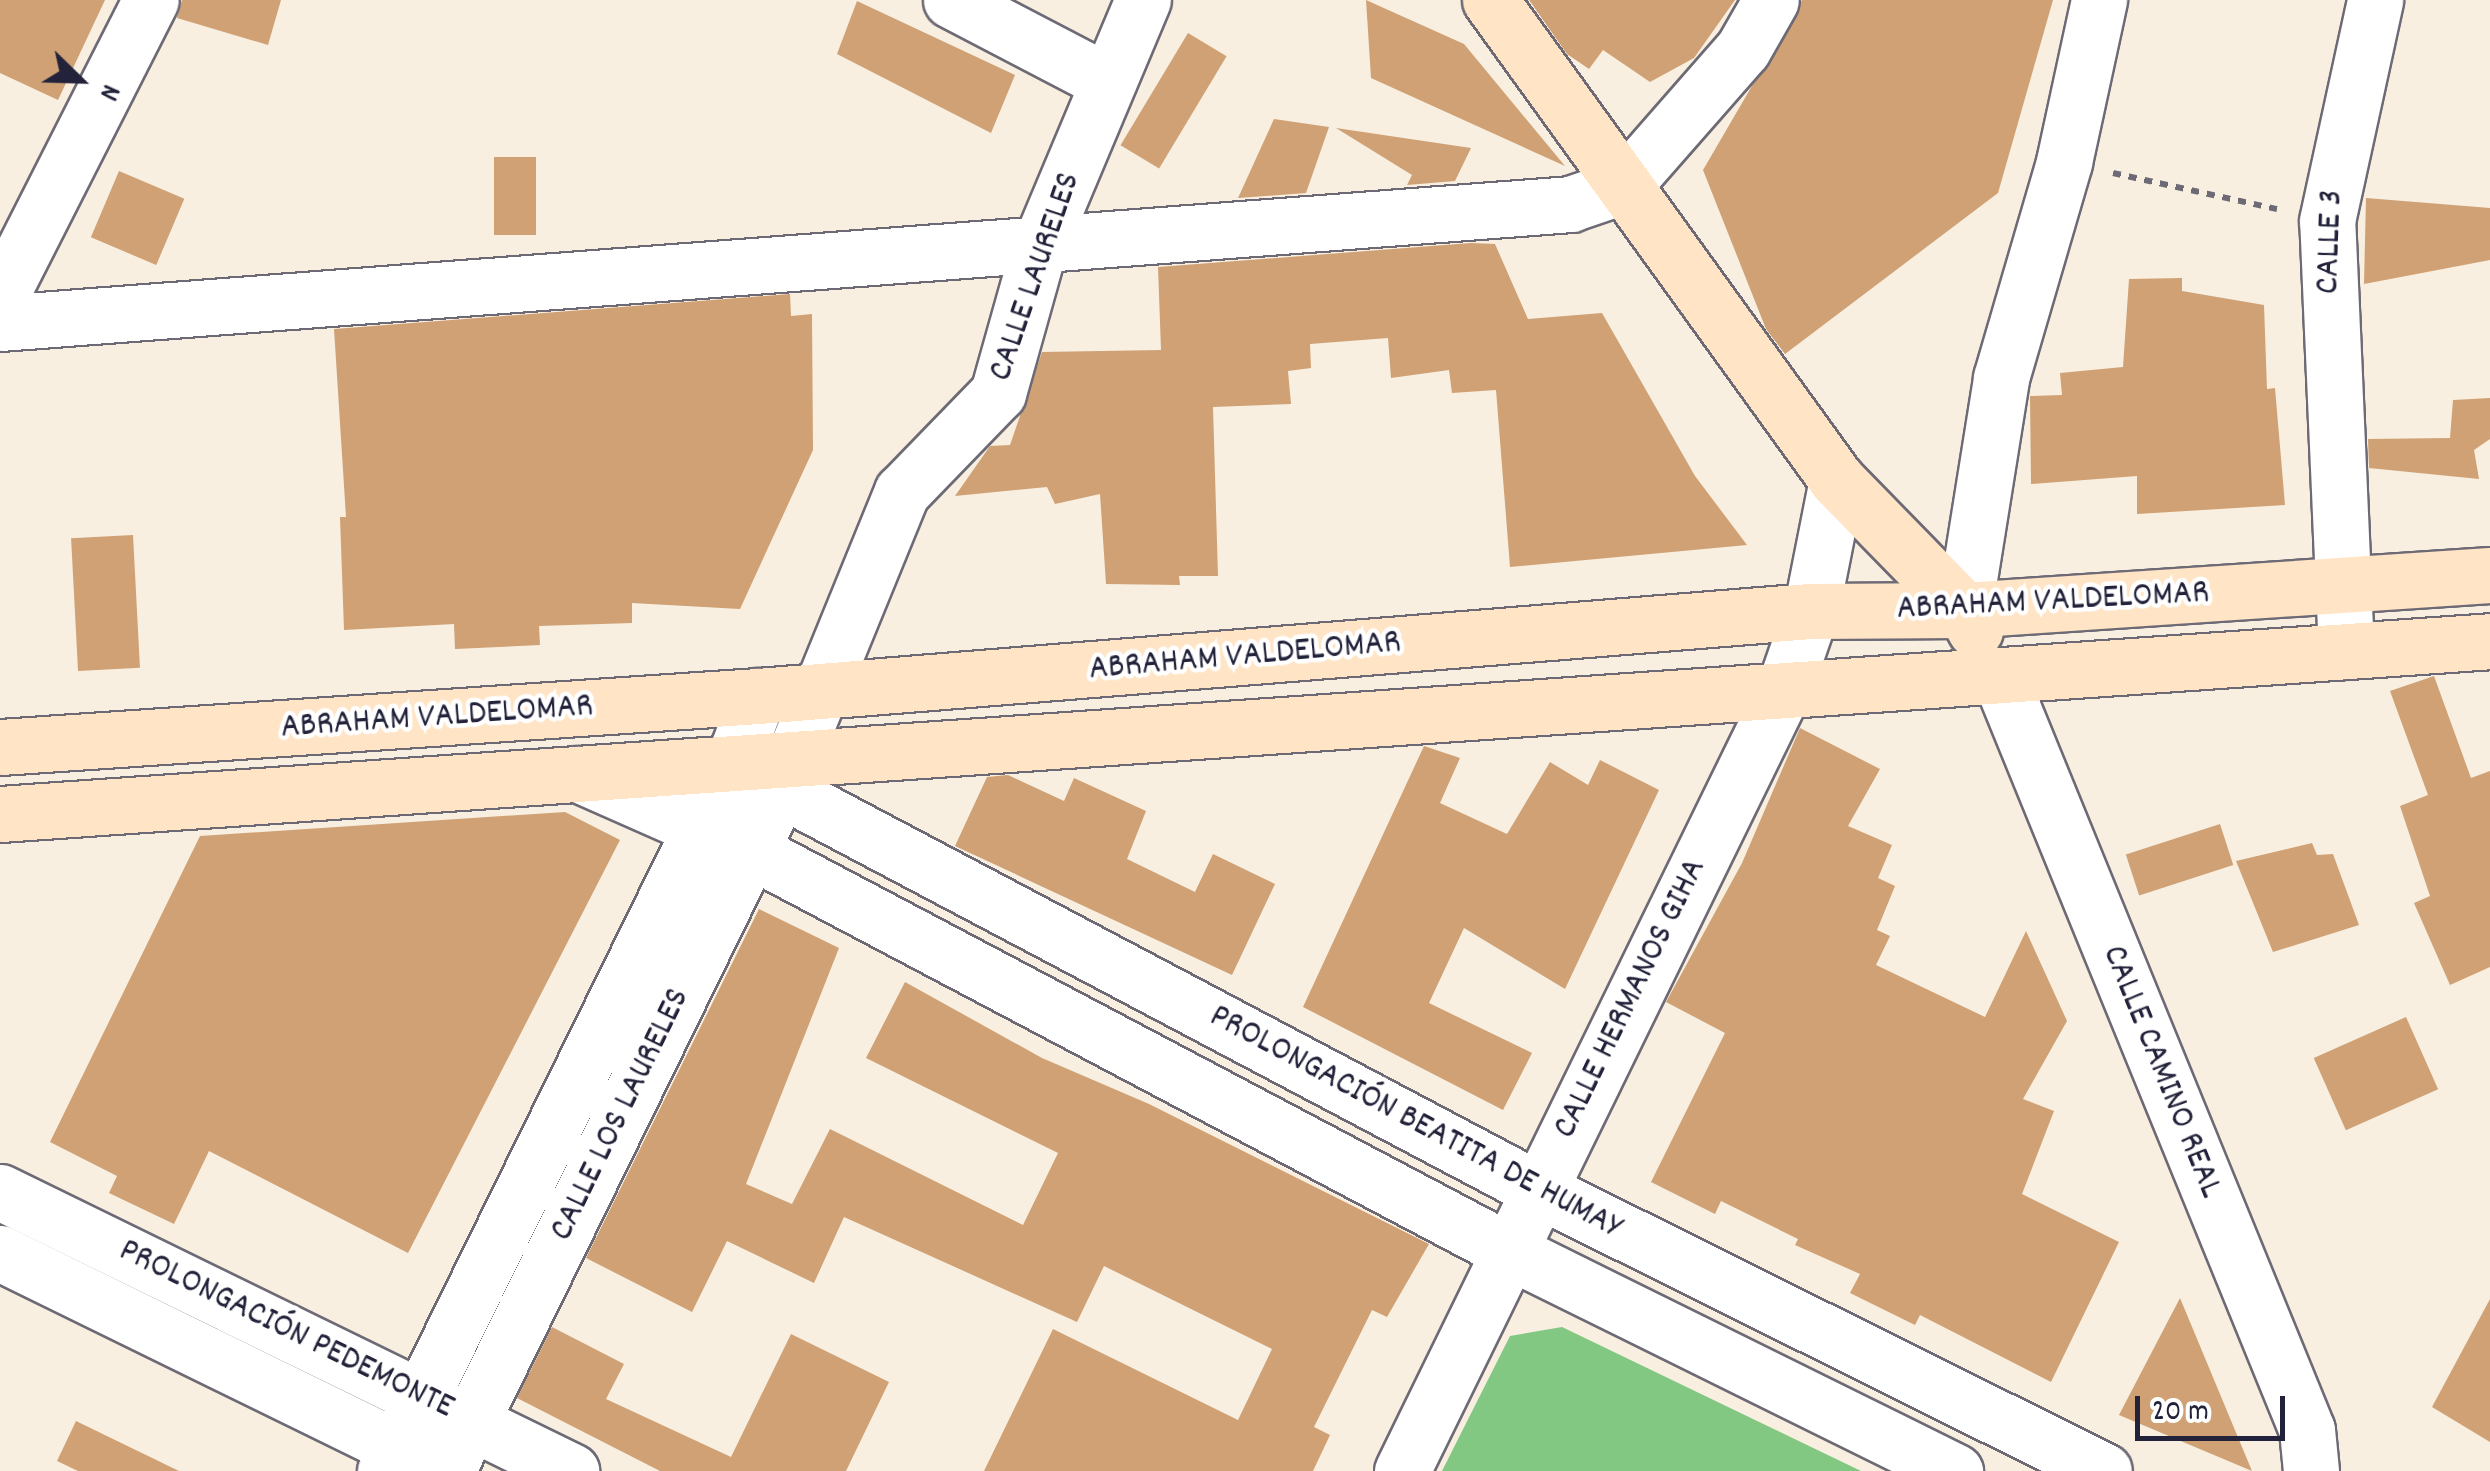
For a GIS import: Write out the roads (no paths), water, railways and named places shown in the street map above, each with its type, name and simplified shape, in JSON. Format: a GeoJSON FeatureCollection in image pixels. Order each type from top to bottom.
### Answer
{"type":"FeatureCollection","features":[{"type":"Feature","properties":{"kind":"main road"},"geometry":{"type":"LineString","coordinates":[[1490,0],[1837,480],[1964,610],[1999,675]]}},
{"type":"Feature","properties":{"kind":"main road","name":"ABRAHAM VALDELOMAR"},"geometry":{"type":"LineString","coordinates":[[0,747],[818,692],[1812,610],[1964,610],[2490,575]]}},
{"type":"Feature","properties":{"kind":"main road","name":"ABRAHAM VALDELOMAR"},"geometry":{"type":"LineString","coordinates":[[0,814],[732,764],[786,773],[1784,689],[2490,641]]}},
{"type":"Feature","properties":{"kind":"street"},"geometry":{"type":"LineString","coordinates":[[0,298],[151,0]]}},
{"type":"Feature","properties":{"kind":"street"},"geometry":{"type":"LineString","coordinates":[[951,0],[1108,82]]}},
{"type":"Feature","properties":{"kind":"street","name":"CALLE LAURELES"},"geometry":{"type":"LineString","coordinates":[[786,773],[902,492],[998,394],[1039,248],[1143,0]]}},
{"type":"Feature","properties":{"kind":"street"},"geometry":{"type":"LineString","coordinates":[[0,324],[1039,248],[1570,204],[1623,186],[1744,49],[1771,0]]}},
{"type":"Feature","properties":{"kind":"street"},"geometry":{"type":"LineString","coordinates":[[1964,610],[2000,378],[2064,162],[2099,0]]}},
{"type":"Feature","properties":{"kind":"street","name":"CALLE 3"},"geometry":{"type":"LineString","coordinates":[[2346,651],[2327,220],[2375,0]]}},
{"type":"Feature","properties":{"kind":"street","name":"CALLE HERMANOS GIHA"},"geometry":{"type":"LineString","coordinates":[[1402,1471],[1784,689],[1812,610],[1837,480]]}},
{"type":"Feature","properties":{"kind":"street","name":"CALLE CAMINO REAL"},"geometry":{"type":"LineString","coordinates":[[1999,675],[2307,1430],[2311,1471]]}},
{"type":"Feature","properties":{"kind":"street","name":"CALLE LOS LAURELES"},"geometry":{"type":"LineString","coordinates":[[418,1465],[422,1396],[732,764],[758,696]]}},
{"type":"Feature","properties":{"kind":"street","name":"CALLE LOS LAURELES"},"geometry":{"type":"LineString","coordinates":[[418,1465],[472,1420],[786,773]]}},
{"type":"Feature","properties":{"kind":"street","name":"PROLONGACIÓN BEATITA DE HUMAY"},"geometry":{"type":"LineString","coordinates":[[786,773],[1537,1190],[2104,1471]]}},
{"type":"Feature","properties":{"kind":"street","name":"PROLONGACIÓN BEATITA DE HUMAY"},"geometry":{"type":"LineString","coordinates":[[578,774],[750,850],[1508,1250],[1955,1471]]}},
{"type":"Feature","properties":{"kind":"street","name":"PROLONGACIÓN PEDEMONTE"},"geometry":{"type":"LineString","coordinates":[[0,1192],[570,1471]]}},
{"type":"Feature","properties":{"kind":"street","name":"PROLONGACIÓN PEDEMONTE"},"geometry":{"type":"LineString","coordinates":[[0,1253],[418,1465]]}}]}
